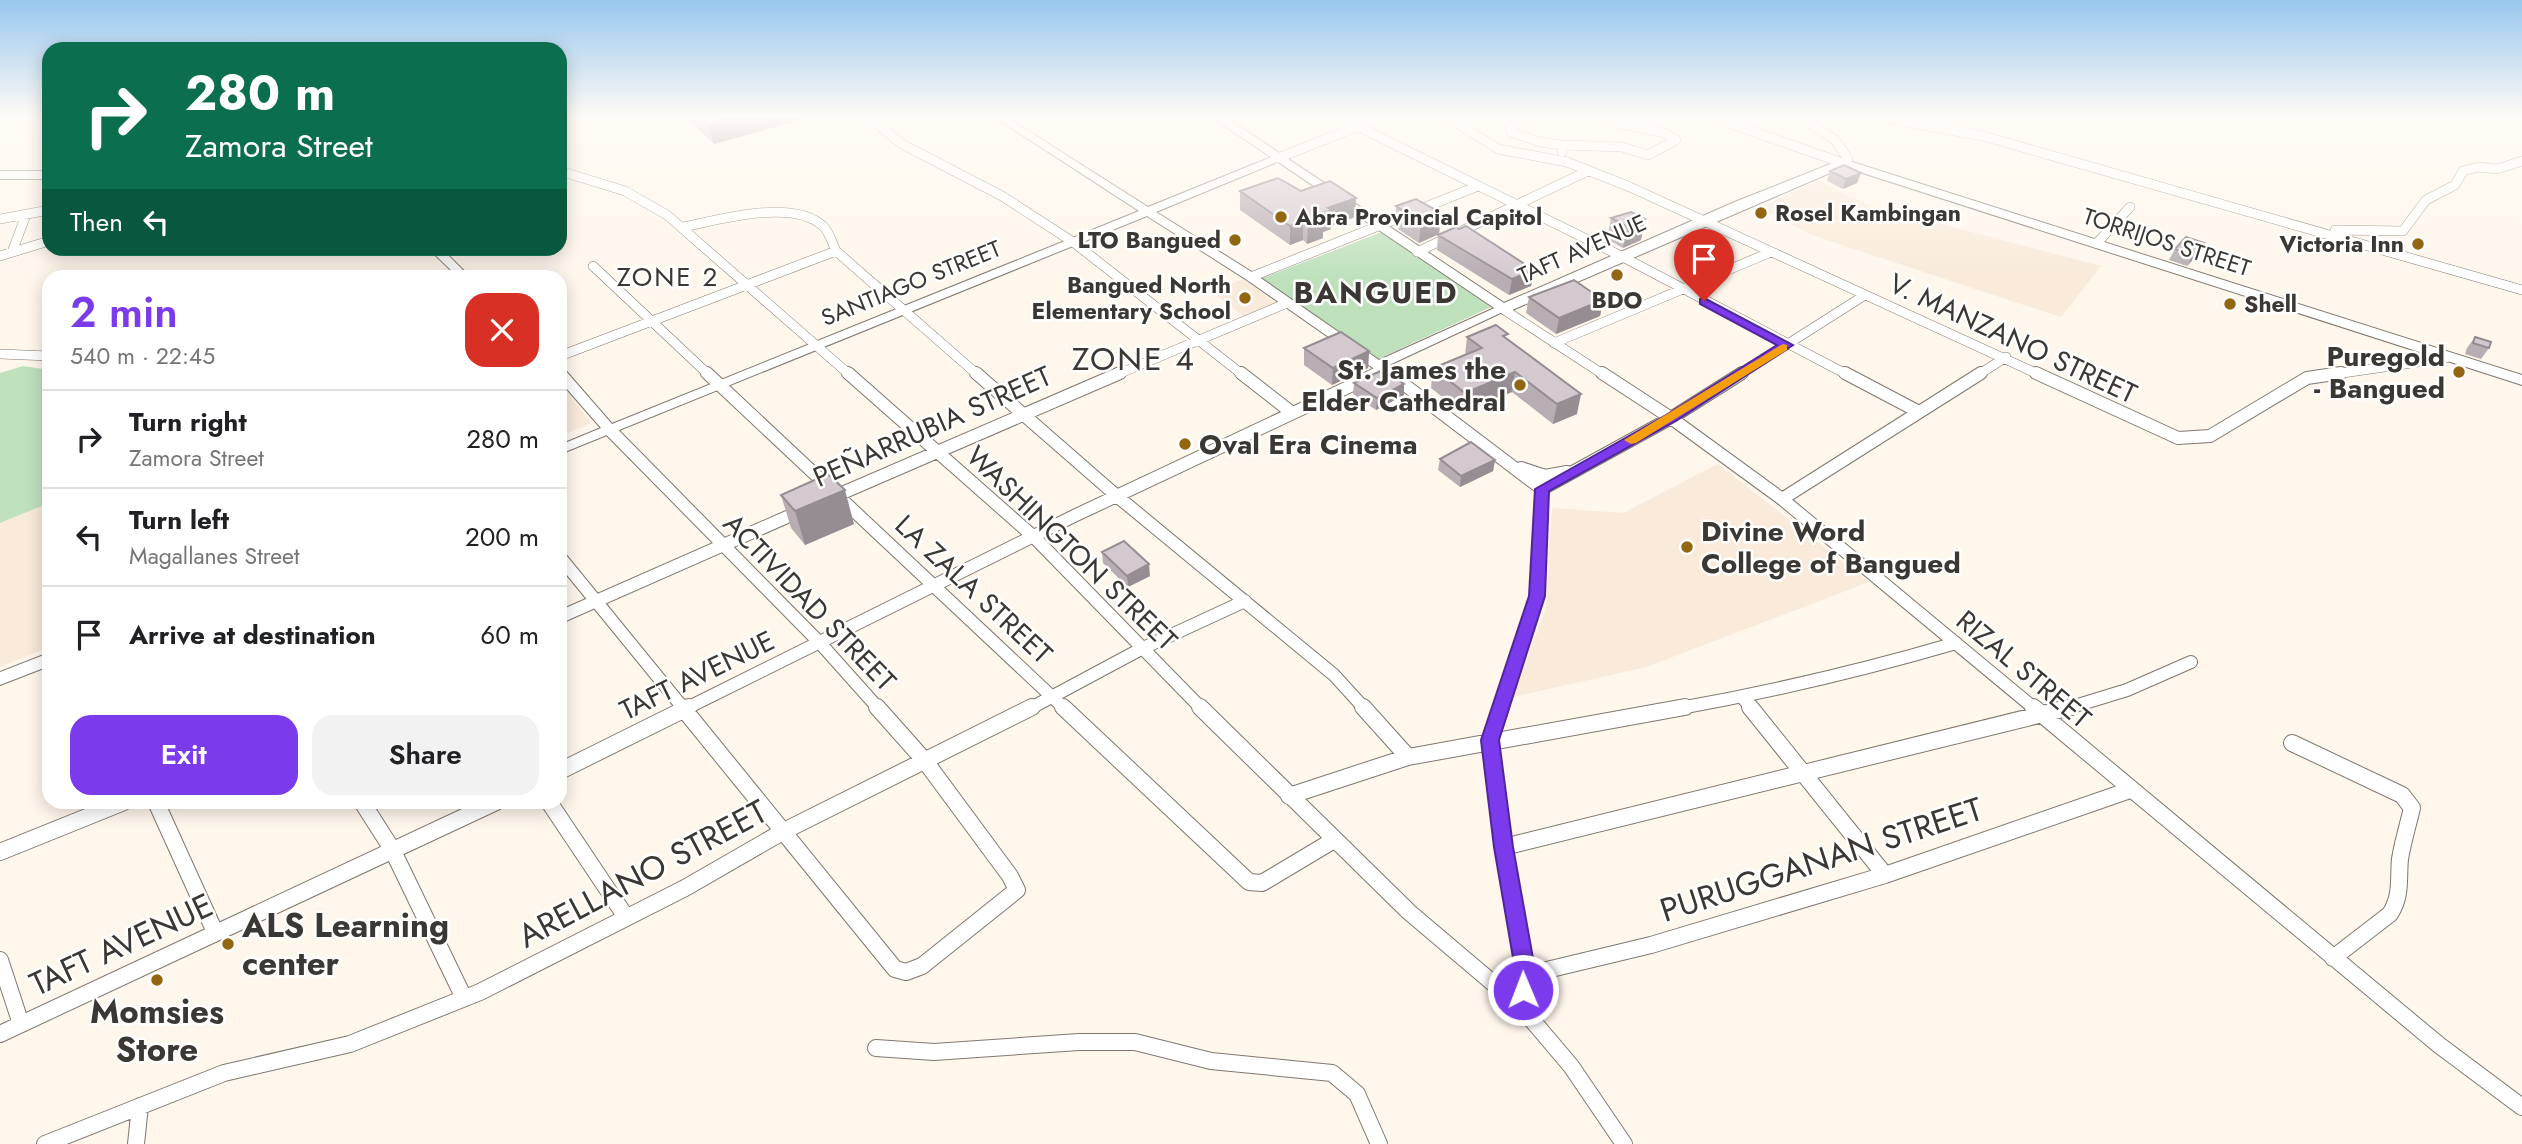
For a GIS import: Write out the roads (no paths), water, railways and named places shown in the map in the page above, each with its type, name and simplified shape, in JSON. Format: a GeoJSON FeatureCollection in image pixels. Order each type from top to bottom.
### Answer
{"type":"FeatureCollection","features":[{"type":"Feature","properties":{"kind":"main road"},"geometry":{"type":"LineString","coordinates":[[1298,171],[1503,309]]}},
{"type":"Feature","properties":{"kind":"main road","name":"TAFT AVENUE"},"geometry":{"type":"LineString","coordinates":[[1503,309],[1823,171]]}},
{"type":"Feature","properties":{"kind":"main road","name":"TORRIJOS STREET"},"geometry":{"type":"LineString","coordinates":[[1870,171],[2446,358]]}},
{"type":"Feature","properties":{"kind":"main road"},"geometry":{"type":"LineString","coordinates":[[0,175],[42,175]]}},
{"type":"Feature","properties":{"kind":"main road"},"geometry":{"type":"LineString","coordinates":[[2446,358],[2522,380]]}},
{"type":"Feature","properties":{"kind":"street"},"geometry":{"type":"LineString","coordinates":[[955,171],[1002,196],[1073,242],[1291,412]]}},
{"type":"Feature","properties":{"kind":"street"},"geometry":{"type":"LineString","coordinates":[[1085,171],[1251,277],[1382,367],[1542,489]]}},
{"type":"Feature","properties":{"kind":"street","name":"SANTIAGO STREET"},"geometry":{"type":"LineString","coordinates":[[567,447],[1245,171]]}},
{"type":"Feature","properties":{"kind":"street"},"geometry":{"type":"LineString","coordinates":[[1449,171],[1621,256],[1919,412]]}},
{"type":"Feature","properties":{"kind":"street"},"geometry":{"type":"LineString","coordinates":[[1418,252],[1587,171]]}},
{"type":"Feature","properties":{"kind":"street","name":"V. MANZANO STREET"},"geometry":{"type":"LineString","coordinates":[[1589,171],[1706,220],[2165,433],[2191,439],[2218,432],[2307,378],[2446,358]]}},
{"type":"Feature","properties":{"kind":"street"},"geometry":{"type":"LineString","coordinates":[[2109,171],[2522,290]]}},
{"type":"Feature","properties":{"kind":"street"},"geometry":{"type":"LineString","coordinates":[[2318,230],[2403,231],[2408,228],[2418,207],[2440,190],[2456,186],[2463,171]]}},
{"type":"Feature","properties":{"kind":"street","name":"WASHINGTON STREET"},"geometry":{"type":"LineString","coordinates":[[567,173],[623,188],[646,199],[750,284],[1034,537],[1141,649],[1334,840],[1409,912],[1521,1006]]}},
{"type":"Feature","properties":{"kind":"street"},"geometry":{"type":"LineString","coordinates":[[1251,277],[1478,186]]}},
{"type":"Feature","properties":{"kind":"street"},"geometry":{"type":"LineString","coordinates":[[2097,243],[2130,207]]}},
{"type":"Feature","properties":{"kind":"street"},"geometry":{"type":"LineString","coordinates":[[0,219],[42,212]]}},
{"type":"Feature","properties":{"kind":"street"},"geometry":{"type":"LineString","coordinates":[[683,227],[743,216],[796,214],[808,216],[825,227],[836,251],[1118,497],[1334,675],[1408,757]]}},
{"type":"Feature","properties":{"kind":"street"},"geometry":{"type":"LineString","coordinates":[[12,252],[26,215]]}},
{"type":"Feature","properties":{"kind":"street"},"geometry":{"type":"LineString","coordinates":[[0,256],[42,243]]}},
{"type":"Feature","properties":{"kind":"street"},"geometry":{"type":"LineString","coordinates":[[567,353],[836,251]]}},
{"type":"Feature","properties":{"kind":"street"},"geometry":{"type":"LineString","coordinates":[[1554,343],[1770,252]]}},
{"type":"Feature","properties":{"kind":"street"},"geometry":{"type":"LineString","coordinates":[[442,256],[457,270]]}},
{"type":"Feature","properties":{"kind":"street","name":"LA ZALA STREET"},"geometry":{"type":"LineString","coordinates":[[593,266],[722,384],[832,498],[934,586],[1249,882],[1262,883],[1334,840]]}},
{"type":"Feature","properties":{"kind":"street"},"geometry":{"type":"LineString","coordinates":[[1542,489],[1671,418],[1865,295]]}},
{"type":"Feature","properties":{"kind":"street","name":"PEÑARRUBIA STREET"},"geometry":{"type":"LineString","coordinates":[[832,498],[937,450],[1287,303]]}},
{"type":"Feature","properties":{"kind":"street","name":"RIZAL STREET"},"geometry":{"type":"LineString","coordinates":[[1503,309],[1671,418],[1782,499],[2333,958],[2439,1045],[2522,1107]]}},
{"type":"Feature","properties":{"kind":"street","name":"TAFT AVENUE"},"geometry":{"type":"LineString","coordinates":[[567,768],[1503,309]]}},
{"type":"Feature","properties":{"kind":"street"},"geometry":{"type":"LineString","coordinates":[[0,354],[42,356]]}},
{"type":"Feature","properties":{"kind":"street"},"geometry":{"type":"LineString","coordinates":[[1782,499],[2006,357]]}},
{"type":"Feature","properties":{"kind":"street","name":"ACTIVIDAD STREET"},"geometry":{"type":"LineString","coordinates":[[567,381],[610,430],[722,546],[821,643],[925,761],[1010,876],[1017,890],[934,958],[911,971],[898,971],[784,831]]}},
{"type":"Feature","properties":{"kind":"street"},"geometry":{"type":"LineString","coordinates":[[1510,465],[1545,475],[1579,468]]}},
{"type":"Feature","properties":{"kind":"street"},"geometry":{"type":"LineString","coordinates":[[1542,489],[1537,596],[1490,740],[1504,847],[1526,975],[1521,1006],[1571,1066],[1624,1144]]}},
{"type":"Feature","properties":{"kind":"street","name":"PEÑARRUBIA STREET"},"geometry":{"type":"LineString","coordinates":[[567,614],[815,505]]}},
{"type":"Feature","properties":{"kind":"street"},"geometry":{"type":"LineString","coordinates":[[567,564],[784,831]]}},
{"type":"Feature","properties":{"kind":"street","name":"ARELLANO STREET"},"geometry":{"type":"LineString","coordinates":[[45,1144],[224,1073],[362,1040],[464,998],[685,888],[784,831],[1053,697],[1141,649],[1245,601]]}},
{"type":"Feature","properties":{"kind":"street"},"geometry":{"type":"LineString","coordinates":[[1289,796],[1408,757],[1490,740],[1742,697],[1899,660],[1956,643]]}},
{"type":"Feature","properties":{"kind":"street"},"geometry":{"type":"LineString","coordinates":[[0,678],[42,662]]}},
{"type":"Feature","properties":{"kind":"street"},"geometry":{"type":"LineString","coordinates":[[1504,847],[2042,716],[2127,690],[2191,662]]}},
{"type":"Feature","properties":{"kind":"street"},"geometry":{"type":"LineString","coordinates":[[1742,697],[1885,875]]}},
{"type":"Feature","properties":{"kind":"street"},"geometry":{"type":"LineString","coordinates":[[2292,743],[2402,794],[2412,808],[2399,865],[2402,886],[2397,905],[2390,914],[2333,958]]}},
{"type":"Feature","properties":{"kind":"street","name":"PURUGGANAN STREET"},"geometry":{"type":"LineString","coordinates":[[1526,975],[1651,945],[1885,875],[2130,790]]}},
{"type":"Feature","properties":{"kind":"street"},"geometry":{"type":"LineString","coordinates":[[0,852],[107,809]]}},
{"type":"Feature","properties":{"kind":"street"},"geometry":{"type":"LineString","coordinates":[[159,809],[215,932]]}},
{"type":"Feature","properties":{"kind":"street"},"geometry":{"type":"LineString","coordinates":[[366,809],[392,849],[464,998]]}},
{"type":"Feature","properties":{"kind":"street","name":"TAFT AVENUE"},"geometry":{"type":"LineString","coordinates":[[0,1034],[481,809]]}},
{"type":"Feature","properties":{"kind":"street"},"geometry":{"type":"LineString","coordinates":[[554,809],[626,917]]}},
{"type":"Feature","properties":{"kind":"street"},"geometry":{"type":"LineString","coordinates":[[0,960],[21,1024]]}},
{"type":"Feature","properties":{"kind":"street"},"geometry":{"type":"LineString","coordinates":[[876,1048],[934,1052],[1079,1042],[1135,1042],[1211,1061],[1332,1073],[1345,1079],[1357,1091],[1379,1144]]}},
{"type":"Feature","properties":{"kind":"street"},"geometry":{"type":"LineString","coordinates":[[136,1144],[140,1106]]}},
{"type":"Feature","properties":{"kind":"place","name":"Rosel Kambingan"},"geometry":{"type":"Point","coordinates":[1761,213]}},
{"type":"Feature","properties":{"kind":"place","name":"Abra Provincial Capitol"},"geometry":{"type":"Point","coordinates":[1281,217]}},
{"type":"Feature","properties":{"kind":"place","name":"LTO Bangued"},"geometry":{"type":"Point","coordinates":[1235,240]}},
{"type":"Feature","properties":{"kind":"place","name":"Victoria Inn"},"geometry":{"type":"Point","coordinates":[2418,244]}},
{"type":"Feature","properties":{"kind":"place","name":"BDO"},"geometry":{"type":"Point","coordinates":[1617,275]}},
{"type":"Feature","properties":{"kind":"place","name":"Bangued North Elementary School"},"geometry":{"type":"Point","coordinates":[1245,298]}},
{"type":"Feature","properties":{"kind":"place","name":"Shell"},"geometry":{"type":"Point","coordinates":[2230,304]}},
{"type":"Feature","properties":{"kind":"place","name":"Puregold - Bangued"},"geometry":{"type":"Point","coordinates":[2459,372]}},
{"type":"Feature","properties":{"kind":"place","name":"St. James the Elder Cathedral"},"geometry":{"type":"Point","coordinates":[1520,385]}},
{"type":"Feature","properties":{"kind":"place","name":"Oval Era Cinema"},"geometry":{"type":"Point","coordinates":[1185,444]}},
{"type":"Feature","properties":{"kind":"place","name":"Divine Word College of Bangued"},"geometry":{"type":"Point","coordinates":[1687,547]}},
{"type":"Feature","properties":{"kind":"place","name":"ALS Learning center"},"geometry":{"type":"Point","coordinates":[228,944]}},
{"type":"Feature","properties":{"kind":"place","name":"Momsies Store"},"geometry":{"type":"Point","coordinates":[157,980]}},
{"type":"Feature","properties":{"kind":"district","name":"ZONE 2"},"geometry":{"type":"Point","coordinates":[668,277]}},
{"type":"Feature","properties":{"kind":"district","name":"BANGUED"},"geometry":{"type":"Point","coordinates":[1376,293]}},
{"type":"Feature","properties":{"kind":"district","name":"ZONE 4"},"geometry":{"type":"Point","coordinates":[1134,359]}}]}
